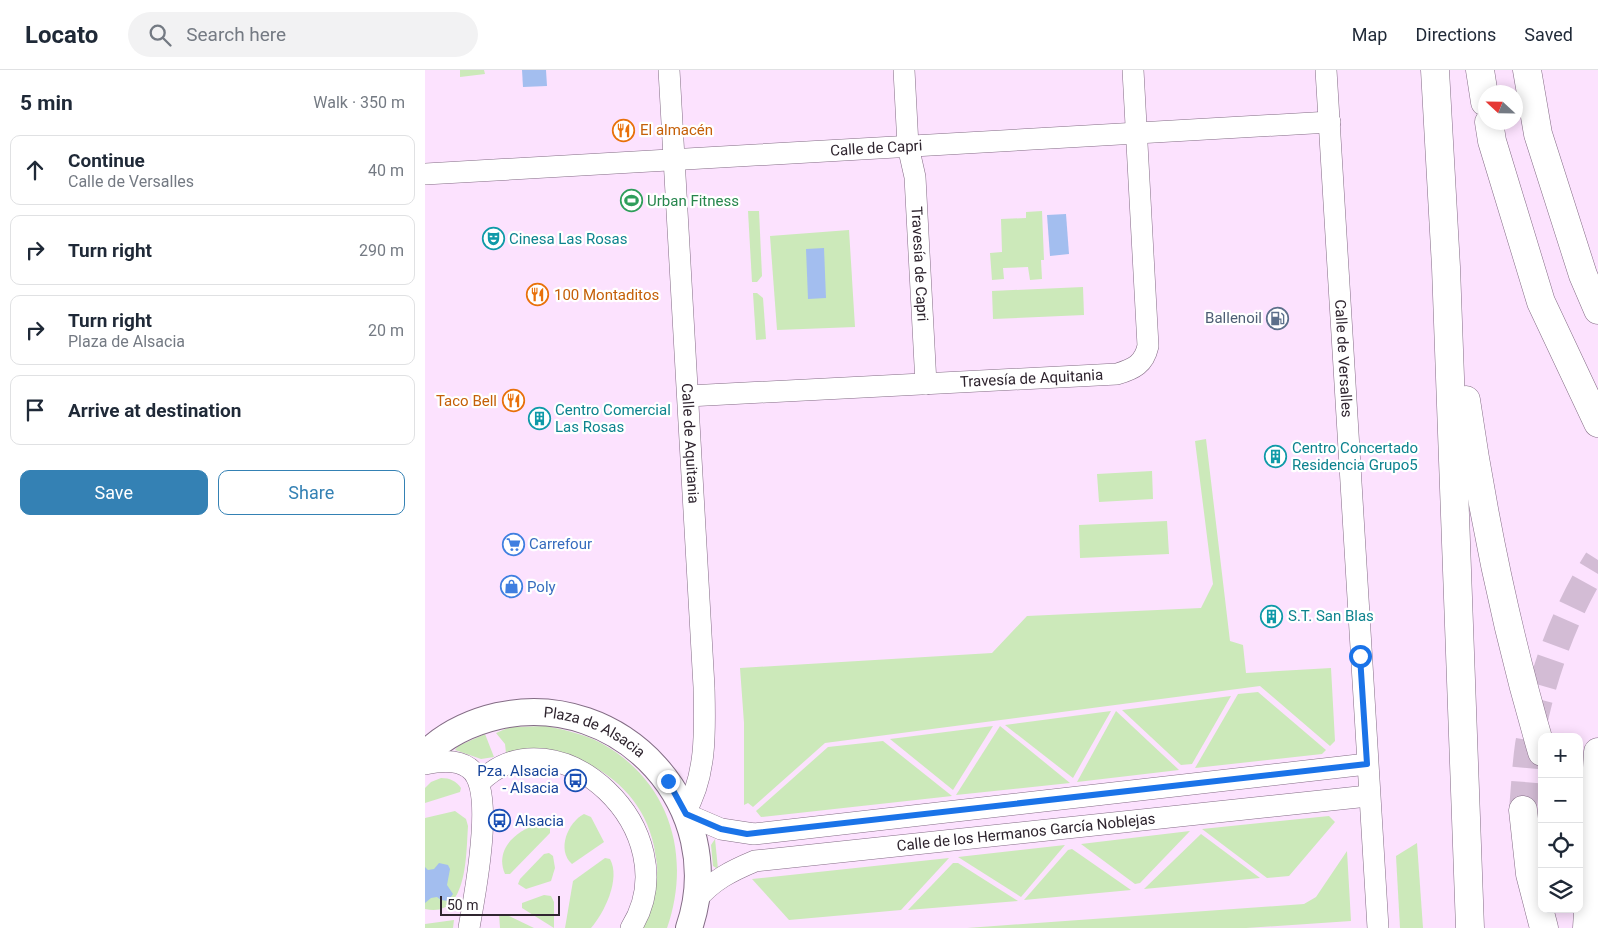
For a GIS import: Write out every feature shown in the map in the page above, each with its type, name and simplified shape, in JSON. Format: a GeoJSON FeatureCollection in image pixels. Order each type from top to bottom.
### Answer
{"type":"FeatureCollection","features":[{"type":"Feature","properties":{"kind":"highway"},"geometry":{"type":"LineString","coordinates":[[1435,70],[1445,267],[1470,928]]}},
{"type":"Feature","properties":{"kind":"highway"},"geometry":{"type":"LineString","coordinates":[[1480,70],[1482,85]]}},
{"type":"Feature","properties":{"kind":"highway"},"geometry":{"type":"LineString","coordinates":[[1527,70],[1538,134],[1583,275],[1598,310]]}},
{"type":"Feature","properties":{"kind":"highway"},"geometry":{"type":"LineString","coordinates":[[1490,130],[1541,302],[1598,423]]}},
{"type":"Feature","properties":{"kind":"highway"},"geometry":{"type":"LineString","coordinates":[[1445,267],[1473,447],[1518,671],[1538,738]]}},
{"type":"Feature","properties":{"kind":"highway"},"geometry":{"type":"LineString","coordinates":[[1587,928],[1598,752]]}},
{"type":"Feature","properties":{"kind":"highway"},"geometry":{"type":"LineString","coordinates":[[1523,810],[1530,874],[1544,928]]}},
{"type":"Feature","properties":{"kind":"main road","name":"Plaza de Alsacia"},"geometry":{"type":"LineString","coordinates":[[425,754],[458,731],[485,719],[512,713],[539,712],[566,715],[592,722],[617,734],[639,749],[668,781],[685,813],[698,868],[696,900],[689,928]]}},
{"type":"Feature","properties":{"kind":"street","name":"Calle de Aquitania"},"geometry":{"type":"LineString","coordinates":[[669,70],[705,717],[700,767],[693,796],[685,813]]}},
{"type":"Feature","properties":{"kind":"street","name":"Travesía de Capri"},"geometry":{"type":"LineString","coordinates":[[904,70],[908,146],[915,177],[927,384]]}},
{"type":"Feature","properties":{"kind":"street","name":"Travesía de Aquitania"},"geometry":{"type":"LineString","coordinates":[[688,396],[1117,374],[1133,370],[1146,355],[1148,346],[1133,70]]}},
{"type":"Feature","properties":{"kind":"street","name":"Calle de Versalles"},"geometry":{"type":"LineString","coordinates":[[1326,70],[1368,796],[1378,928]]}},
{"type":"Feature","properties":{"kind":"street","name":"Calle de Capri"},"geometry":{"type":"LineString","coordinates":[[425,174],[1330,122]]}},
{"type":"Feature","properties":{"kind":"street"},"geometry":{"type":"LineString","coordinates":[[480,782],[490,771],[503,763],[541,760],[579,771],[595,780],[611,794],[635,827],[642,843],[645,862],[644,894],[631,928]]}},
{"type":"Feature","properties":{"kind":"street"},"geometry":{"type":"LineString","coordinates":[[425,764],[443,761],[460,764],[470,768],[480,782],[483,798],[483,820],[478,877],[469,928]]}},
{"type":"Feature","properties":{"kind":"street","name":"Calle de los Hermanos García Noblejas"},"geometry":{"type":"LineString","coordinates":[[685,813],[721,829],[754,834],[1367,764]]}},
{"type":"Feature","properties":{"kind":"street","name":"Calle de los Hermanos García Noblejas"},"geometry":{"type":"LineString","coordinates":[[696,900],[709,885],[726,873],[755,861],[1368,796]]}},
{"type":"Feature","properties":{"kind":"green space"},"geometry":{"type":"Polygon","coordinates":[[[460,70],[484,70],[485,74],[460,77],[460,70]]]}},
{"type":"Feature","properties":{"kind":"green space"},"geometry":{"type":"Polygon","coordinates":[[[748,211],[759,211],[762,276],[757,282],[752,282],[748,211]]]}},
{"type":"Feature","properties":{"kind":"green space"},"geometry":{"type":"Polygon","coordinates":[[[1042,211],[1044,260],[1041,260],[1042,279],[1030,280],[1028,267],[1003,268],[1004,279],[992,280],[990,253],[1002,252],[1001,219],[1026,218],[1026,212],[1042,211]]]}},
{"type":"Feature","properties":{"kind":"green space"},"geometry":{"type":"Polygon","coordinates":[[[849,230],[855,327],[777,330],[770,236],[849,230]]]}},
{"type":"Feature","properties":{"kind":"green space"},"geometry":{"type":"Polygon","coordinates":[[[1083,287],[1084,315],[993,319],[992,291],[1083,287]]]}},
{"type":"Feature","properties":{"kind":"green space"},"geometry":{"type":"Polygon","coordinates":[[[753,293],[757,293],[763,298],[766,339],[756,340],[753,293]]]}},
{"type":"Feature","properties":{"kind":"green space"},"geometry":{"type":"Polygon","coordinates":[[[1206,439],[1230,641],[1243,645],[1246,673],[1331,668],[1335,741],[1330,746],[1260,686],[825,743],[753,807],[748,803],[744,805],[744,723],[740,668],[992,653],[1027,616],[1201,608],[1213,584],[1195,441],[1206,439]]]}},
{"type":"Feature","properties":{"kind":"green space"},"geometry":{"type":"Polygon","coordinates":[[[1152,471],[1153,499],[1099,502],[1097,474],[1152,471]]]}},
{"type":"Feature","properties":{"kind":"green space"},"geometry":{"type":"Polygon","coordinates":[[[1167,521],[1169,554],[1080,558],[1079,525],[1167,521]]]}},
{"type":"Feature","properties":{"kind":"green space"},"geometry":{"type":"Polygon","coordinates":[[[1258,692],[1326,750],[1322,754],[1195,768],[1238,694],[1258,692]]]}},
{"type":"Feature","properties":{"kind":"green space"},"geometry":{"type":"Polygon","coordinates":[[[1231,696],[1192,764],[1181,765],[1122,710],[1231,696]]]}},
{"type":"Feature","properties":{"kind":"green space"},"geometry":{"type":"Polygon","coordinates":[[[1111,711],[1073,778],[1005,725],[1111,711]]]}},
{"type":"Feature","properties":{"kind":"green space"},"geometry":{"type":"Polygon","coordinates":[[[1116,711],[1179,770],[1077,782],[1116,711]]]}},
{"type":"Feature","properties":{"kind":"green space"},"geometry":{"type":"Polygon","coordinates":[[[546,726],[581,735],[601,743],[625,759],[644,778],[659,799],[669,823],[675,848],[677,874],[674,901],[667,928],[643,928],[651,908],[657,866],[654,846],[646,822],[634,802],[618,784],[599,770],[578,759],[555,753],[530,751],[506,753],[505,744],[496,733],[510,727],[546,726]]]}},
{"type":"Feature","properties":{"kind":"green space"},"geometry":{"type":"Polygon","coordinates":[[[993,726],[953,790],[890,739],[993,726]]]}},
{"type":"Feature","properties":{"kind":"green space"},"geometry":{"type":"Polygon","coordinates":[[[1000,726],[1070,783],[956,795],[1000,726]]]}},
{"type":"Feature","properties":{"kind":"green space"},"geometry":{"type":"Polygon","coordinates":[[[485,734],[494,757],[481,759],[455,750],[458,746],[485,734]]]}},
{"type":"Feature","properties":{"kind":"green space"},"geometry":{"type":"Polygon","coordinates":[[[883,741],[952,796],[761,817],[756,811],[828,747],[883,741]]]}},
{"type":"Feature","properties":{"kind":"green space"},"geometry":{"type":"Polygon","coordinates":[[[441,778],[450,779],[455,782],[461,788],[460,792],[425,803],[425,788],[431,782],[441,778]]]}},
{"type":"Feature","properties":{"kind":"green space"},"geometry":{"type":"Polygon","coordinates":[[[455,811],[466,819],[468,826],[462,882],[457,895],[450,904],[439,909],[425,909],[425,818],[455,811]]]}},
{"type":"Feature","properties":{"kind":"green space"},"geometry":{"type":"Polygon","coordinates":[[[584,814],[591,817],[604,842],[572,864],[567,858],[565,851],[566,837],[573,823],[584,814]]]}},
{"type":"Feature","properties":{"kind":"green space"},"geometry":{"type":"Polygon","coordinates":[[[1329,816],[1335,822],[1289,876],[1267,878],[1202,829],[1329,816]]]}},
{"type":"Feature","properties":{"kind":"green space"},"geometry":{"type":"Polygon","coordinates":[[[538,824],[550,825],[550,833],[510,874],[505,874],[502,865],[503,856],[509,842],[522,831],[538,824]]]}},
{"type":"Feature","properties":{"kind":"green space"},"geometry":{"type":"Polygon","coordinates":[[[1190,831],[1140,883],[1135,884],[1081,844],[1190,831]]]}},
{"type":"Feature","properties":{"kind":"green space"},"geometry":{"type":"Polygon","coordinates":[[[1201,834],[1260,878],[1144,889],[1201,834]]]}},
{"type":"Feature","properties":{"kind":"green space"},"geometry":{"type":"Polygon","coordinates":[[[715,839],[718,869],[713,866],[711,845],[715,839]]]}},
{"type":"Feature","properties":{"kind":"green space"},"geometry":{"type":"Polygon","coordinates":[[[1417,843],[1423,928],[1400,928],[1396,856],[1417,843]]]}},
{"type":"Feature","properties":{"kind":"green space"},"geometry":{"type":"Polygon","coordinates":[[[1065,845],[1021,897],[958,857],[1065,845]]]}},
{"type":"Feature","properties":{"kind":"green space"},"geometry":{"type":"Polygon","coordinates":[[[1072,849],[1131,890],[1024,900],[1068,850],[1072,849]]]}},
{"type":"Feature","properties":{"kind":"green space"},"geometry":{"type":"Polygon","coordinates":[[[1347,851],[1351,921],[1246,928],[967,928],[1304,904],[1316,897],[1347,851]]]}},
{"type":"Feature","properties":{"kind":"green space"},"geometry":{"type":"Polygon","coordinates":[[[549,853],[553,856],[555,868],[551,881],[526,889],[518,884],[520,879],[544,854],[549,853]]]}},
{"type":"Feature","properties":{"kind":"green space"},"geometry":{"type":"Polygon","coordinates":[[[605,858],[610,859],[613,867],[613,876],[606,905],[601,914],[591,928],[565,928],[573,881],[605,858]]]}},
{"type":"Feature","properties":{"kind":"green space"},"geometry":{"type":"Polygon","coordinates":[[[949,858],[901,910],[789,920],[752,879],[949,858]]]}},
{"type":"Feature","properties":{"kind":"green space"},"geometry":{"type":"Polygon","coordinates":[[[953,863],[958,863],[1018,901],[908,910],[953,863]]]}},
{"type":"Feature","properties":{"kind":"green space"},"geometry":{"type":"Polygon","coordinates":[[[544,895],[551,896],[554,902],[554,928],[522,908],[522,903],[544,895]]]}},
{"type":"Feature","properties":{"kind":"green space"},"geometry":{"type":"Polygon","coordinates":[[[499,914],[505,914],[534,928],[500,928],[499,914]]]}},
{"type":"Feature","properties":{"kind":"green space"},"geometry":{"type":"Polygon","coordinates":[[[454,920],[453,928],[425,928],[425,924],[454,920]]]}},
{"type":"Feature","properties":{"kind":"water"},"geometry":{"type":"Polygon","coordinates":[[[522,70],[546,70],[547,86],[523,87],[522,70]]]}},
{"type":"Feature","properties":{"kind":"water"},"geometry":{"type":"Polygon","coordinates":[[[1066,214],[1069,254],[1050,256],[1047,215],[1066,214]]]}},
{"type":"Feature","properties":{"kind":"water"},"geometry":{"type":"Polygon","coordinates":[[[824,248],[826,298],[808,299],[806,249],[824,248]]]}},
{"type":"Feature","properties":{"kind":"water"},"geometry":{"type":"Polygon","coordinates":[[[439,863],[448,865],[450,869],[447,885],[453,894],[448,901],[437,897],[431,898],[425,903],[425,867],[428,870],[434,869],[439,863]]]}},
{"type":"Feature","properties":{"kind":"tunnel"},"geometry":{"type":"LineString","coordinates":[[1523,810],[1529,745],[1546,673],[1574,603],[1598,560]]}},
{"type":"Feature","properties":{"kind":"place","name":"El almacén"},"geometry":{"type":"Point","coordinates":[624,130]}},
{"type":"Feature","properties":{"kind":"place","name":"Urban Fitness"},"geometry":{"type":"Point","coordinates":[631,201]}},
{"type":"Feature","properties":{"kind":"place","name":"Cinesa Las Rosas"},"geometry":{"type":"Point","coordinates":[493,239]}},
{"type":"Feature","properties":{"kind":"place","name":"100 Montaditos"},"geometry":{"type":"Point","coordinates":[538,295]}},
{"type":"Feature","properties":{"kind":"place","name":"Ballenoil"},"geometry":{"type":"Point","coordinates":[1278,318]}},
{"type":"Feature","properties":{"kind":"place","name":"Taco Bell"},"geometry":{"type":"Point","coordinates":[513,401]}},
{"type":"Feature","properties":{"kind":"place","name":"Centro Comercial Las Rosas"},"geometry":{"type":"Point","coordinates":[539,419]}},
{"type":"Feature","properties":{"kind":"place","name":"Centro Concertado Residencia Grupo5"},"geometry":{"type":"Point","coordinates":[1276,457]}},
{"type":"Feature","properties":{"kind":"place","name":"Carrefour"},"geometry":{"type":"Point","coordinates":[513,544]}},
{"type":"Feature","properties":{"kind":"place","name":"Poly"},"geometry":{"type":"Point","coordinates":[511,587]}},
{"type":"Feature","properties":{"kind":"place","name":"S.T. San Blas"},"geometry":{"type":"Point","coordinates":[1272,616]}},
{"type":"Feature","properties":{"kind":"place","name":"Pza. Alsacia - Alsacia"},"geometry":{"type":"Point","coordinates":[575,780]}},
{"type":"Feature","properties":{"kind":"place","name":"Alsacia"},"geometry":{"type":"Point","coordinates":[499,821]}},
{"type":"Feature","properties":{"kind":"route"},"geometry":{"type":"LineString","coordinates":[[668,781],[686,814],[721,829],[735,833],[754,834],[1367,764],[1360,656]]}}]}
